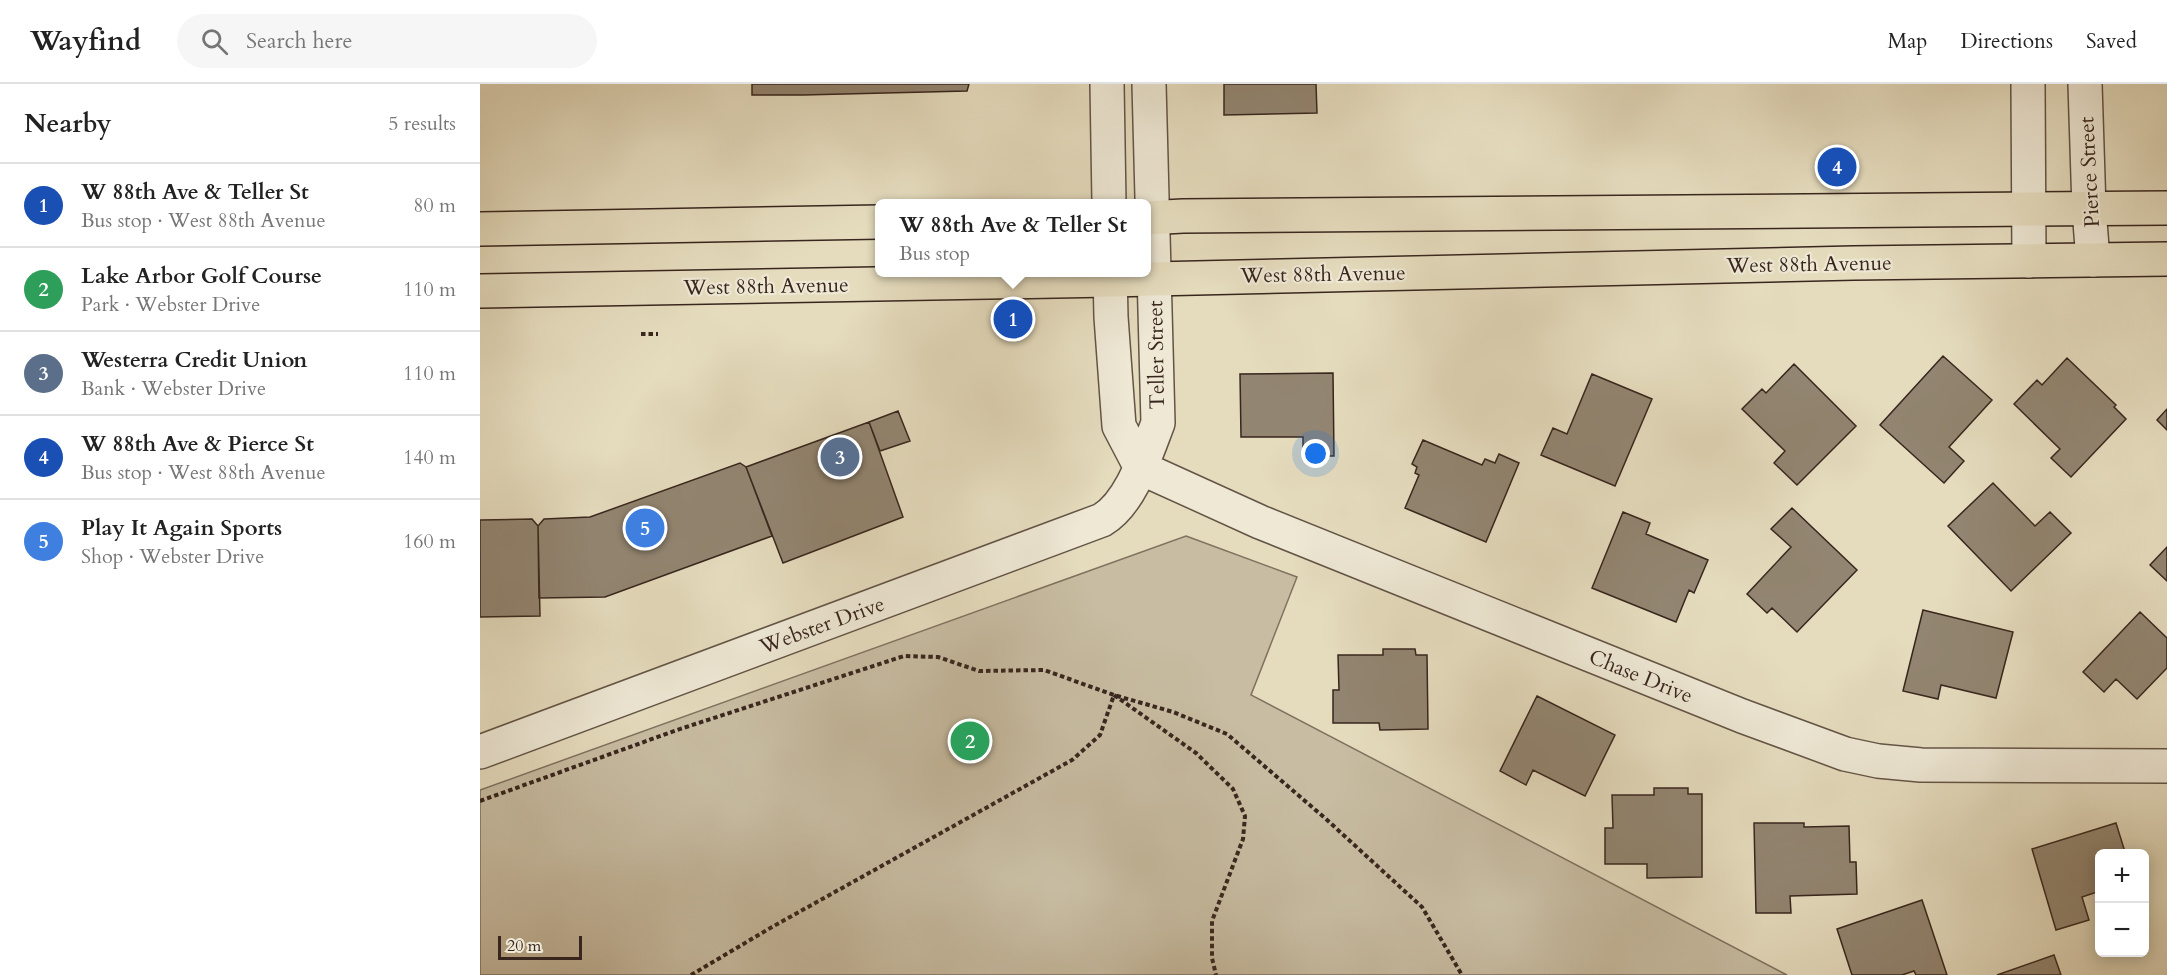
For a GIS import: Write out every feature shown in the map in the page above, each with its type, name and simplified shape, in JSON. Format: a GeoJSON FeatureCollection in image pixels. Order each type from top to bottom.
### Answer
{"type":"FeatureCollection","features":[{"type":"Feature","properties":{"kind":"main road"},"geometry":{"type":"LineString","coordinates":[[1151,218],[2167,208]]}},
{"type":"Feature","properties":{"kind":"main road"},"geometry":{"type":"LineString","coordinates":[[480,229],[875,222]]}},
{"type":"Feature","properties":{"kind":"main road","name":"West 88th Avenue"},"geometry":{"type":"LineString","coordinates":[[1125,277],[1154,279],[2167,259]]}},
{"type":"Feature","properties":{"kind":"main road","name":"West 88th Avenue"},"geometry":{"type":"LineString","coordinates":[[480,291],[1068,277]]}},
{"type":"Feature","properties":{"kind":"street"},"geometry":{"type":"LineString","coordinates":[[1107,84],[1109,199]]}},
{"type":"Feature","properties":{"kind":"street","name":"Teller Street"},"geometry":{"type":"LineString","coordinates":[[1149,84],[1149,199]]}},
{"type":"Feature","properties":{"kind":"street","name":"Pierce Street"},"geometry":{"type":"LineString","coordinates":[[2085,84],[2093,260]]}},
{"type":"Feature","properties":{"kind":"street"},"geometry":{"type":"LineString","coordinates":[[2028,86],[2029,261]]}},
{"type":"Feature","properties":{"kind":"street","name":"Teller Street"},"geometry":{"type":"LineString","coordinates":[[1141,468],[1158,423],[1151,242]]}},
{"type":"Feature","properties":{"kind":"street","name":"Teller Street"},"geometry":{"type":"LineString","coordinates":[[1110,277],[1119,426],[1141,468]]}},
{"type":"Feature","properties":{"kind":"street","name":"Webster Drive"},"geometry":{"type":"LineString","coordinates":[[480,752],[1101,520],[1112,514],[1141,468]]}},
{"type":"Feature","properties":{"kind":"street","name":"Chase Drive"},"geometry":{"type":"LineString","coordinates":[[1141,468],[1260,522],[1742,716],[1845,754],[1921,765],[2167,766]]}},
{"type":"Feature","properties":{"kind":"path"},"geometry":{"type":"LineString","coordinates":[[641,334],[658,334]]}},
{"type":"Feature","properties":{"kind":"path"},"geometry":{"type":"LineString","coordinates":[[480,801],[677,730],[904,656],[938,657],[979,671],[1044,670],[1114,695],[1173,712],[1227,734],[1326,819],[1422,907],[1462,975]]}},
{"type":"Feature","properties":{"kind":"path"},"geometry":{"type":"LineString","coordinates":[[691,975],[772,927],[1072,760],[1100,735],[1114,695]]}},
{"type":"Feature","properties":{"kind":"path"},"geometry":{"type":"LineString","coordinates":[[1114,695],[1196,753],[1233,789],[1245,816],[1243,839],[1212,921],[1212,958],[1216,975]]}},
{"type":"Feature","properties":{"kind":"shaded area"},"geometry":{"type":"Polygon","coordinates":[[[1186,536],[1297,577],[1251,695],[1787,975],[480,975],[480,790],[1186,536]]]}},
{"type":"Feature","properties":{"kind":"building"},"geometry":{"type":"Polygon","coordinates":[[[752,84],[969,84],[967,91],[752,95],[752,84]]]}},
{"type":"Feature","properties":{"kind":"building"},"geometry":{"type":"Polygon","coordinates":[[[1224,84],[1316,84],[1317,113],[1224,115],[1224,84]]]}},
{"type":"Feature","properties":{"kind":"building"},"geometry":{"type":"Polygon","coordinates":[[[1943,356],[1992,400],[1949,447],[1964,461],[1944,483],[1880,425],[1943,356]]]}},
{"type":"Feature","properties":{"kind":"building"},"geometry":{"type":"Polygon","coordinates":[[[2067,358],[2116,405],[2114,407],[2126,419],[2071,477],[2051,458],[2060,449],[2014,404],[2037,380],[2042,385],[2067,358]]]}},
{"type":"Feature","properties":{"kind":"building"},"geometry":{"type":"Polygon","coordinates":[[[1794,364],[1856,426],[1797,485],[1774,463],[1785,451],[1742,409],[1762,389],[1766,393],[1794,364]]]}},
{"type":"Feature","properties":{"kind":"building"},"geometry":{"type":"Polygon","coordinates":[[[1333,373],[1334,456],[1303,456],[1303,437],[1241,437],[1240,374],[1333,373]]]}},
{"type":"Feature","properties":{"kind":"building"},"geometry":{"type":"Polygon","coordinates":[[[1592,374],[1652,399],[1615,486],[1541,455],[1553,428],[1567,434],[1592,374]]]}},
{"type":"Feature","properties":{"kind":"building"},"geometry":{"type":"Polygon","coordinates":[[[2167,409],[2167,430],[2157,420],[2167,409]]]}},
{"type":"Feature","properties":{"kind":"building"},"geometry":{"type":"Polygon","coordinates":[[[898,411],[910,441],[880,451],[869,422],[898,411]]]}},
{"type":"Feature","properties":{"kind":"building"},"geometry":{"type":"Polygon","coordinates":[[[869,422],[903,517],[783,563],[746,467],[869,422]]]}},
{"type":"Feature","properties":{"kind":"building"},"geometry":{"type":"Polygon","coordinates":[[[1423,440],[1482,465],[1485,459],[1495,463],[1499,454],[1519,463],[1486,542],[1405,508],[1419,475],[1415,473],[1417,467],[1412,464],[1423,440]]]}},
{"type":"Feature","properties":{"kind":"building"},"geometry":{"type":"Polygon","coordinates":[[[740,463],[746,467],[772,536],[605,597],[539,598],[538,526],[544,519],[590,517],[740,463]]]}},
{"type":"Feature","properties":{"kind":"building"},"geometry":{"type":"Polygon","coordinates":[[[1993,483],[2035,526],[2050,512],[2071,533],[2011,591],[1948,526],[1993,483]]]}},
{"type":"Feature","properties":{"kind":"building"},"geometry":{"type":"Polygon","coordinates":[[[1792,508],[1857,570],[1797,632],[1772,608],[1767,613],[1747,594],[1791,547],[1771,529],[1792,508]]]}},
{"type":"Feature","properties":{"kind":"building"},"geometry":{"type":"Polygon","coordinates":[[[1623,512],[1650,523],[1646,534],[1708,560],[1694,593],[1689,590],[1676,622],[1592,588],[1623,512]]]}},
{"type":"Feature","properties":{"kind":"building"},"geometry":{"type":"Polygon","coordinates":[[[532,519],[538,526],[540,616],[480,617],[480,520],[532,519]]]}},
{"type":"Feature","properties":{"kind":"building"},"geometry":{"type":"Polygon","coordinates":[[[2167,547],[2167,581],[2150,565],[2167,547]]]}},
{"type":"Feature","properties":{"kind":"building"},"geometry":{"type":"Polygon","coordinates":[[[1923,610],[2013,632],[1996,698],[1941,685],[1938,699],[1903,691],[1923,610]]]}},
{"type":"Feature","properties":{"kind":"building"},"geometry":{"type":"Polygon","coordinates":[[[2140,612],[2167,638],[2167,668],[2137,699],[2116,679],[2104,692],[2083,672],[2140,612]]]}},
{"type":"Feature","properties":{"kind":"building"},"geometry":{"type":"Polygon","coordinates":[[[1383,649],[1415,649],[1416,655],[1427,655],[1428,729],[1380,730],[1379,723],[1333,723],[1333,690],[1339,690],[1338,655],[1383,655],[1383,649]]]}},
{"type":"Feature","properties":{"kind":"building"},"geometry":{"type":"Polygon","coordinates":[[[1537,696],[1615,735],[1585,796],[1533,770],[1526,785],[1500,771],[1537,696]]]}},
{"type":"Feature","properties":{"kind":"building"},"geometry":{"type":"Polygon","coordinates":[[[1654,788],[1688,788],[1688,794],[1702,794],[1702,877],[1647,878],[1647,864],[1605,864],[1605,828],[1613,828],[1612,795],[1654,795],[1654,788]]]}},
{"type":"Feature","properties":{"kind":"building"},"geometry":{"type":"Polygon","coordinates":[[[1754,823],[1804,823],[1804,827],[1849,826],[1850,862],[1856,862],[1857,894],[1790,896],[1791,913],[1756,913],[1754,823]]]}},
{"type":"Feature","properties":{"kind":"building"},"geometry":{"type":"Polygon","coordinates":[[[2116,823],[2124,849],[2095,849],[2095,893],[2082,897],[2089,920],[2056,930],[2032,849],[2116,823]]]}},
{"type":"Feature","properties":{"kind":"building"},"geometry":{"type":"Polygon","coordinates":[[[1922,900],[1947,975],[1916,975],[1914,971],[1902,975],[1852,975],[1837,929],[1922,900]]]}},
{"type":"Feature","properties":{"kind":"building"},"geometry":{"type":"Polygon","coordinates":[[[2054,955],[2061,975],[1997,975],[2054,955]]]}},
{"type":"Feature","properties":{"kind":"place","name":"W 88th Ave & Pierce St"},"geometry":{"type":"Point","coordinates":[1837,167]}},
{"type":"Feature","properties":{"kind":"place","name":"W 88th Ave & Teller St"},"geometry":{"type":"Point","coordinates":[1013,319]}},
{"type":"Feature","properties":{"kind":"place","name":"Westerra Credit Union"},"geometry":{"type":"Point","coordinates":[840,457]}},
{"type":"Feature","properties":{"kind":"place","name":"Play It Again Sports"},"geometry":{"type":"Point","coordinates":[645,528]}},
{"type":"Feature","properties":{"kind":"place","name":"Lake Arbor Golf Course"},"geometry":{"type":"Point","coordinates":[970,741]}}]}
